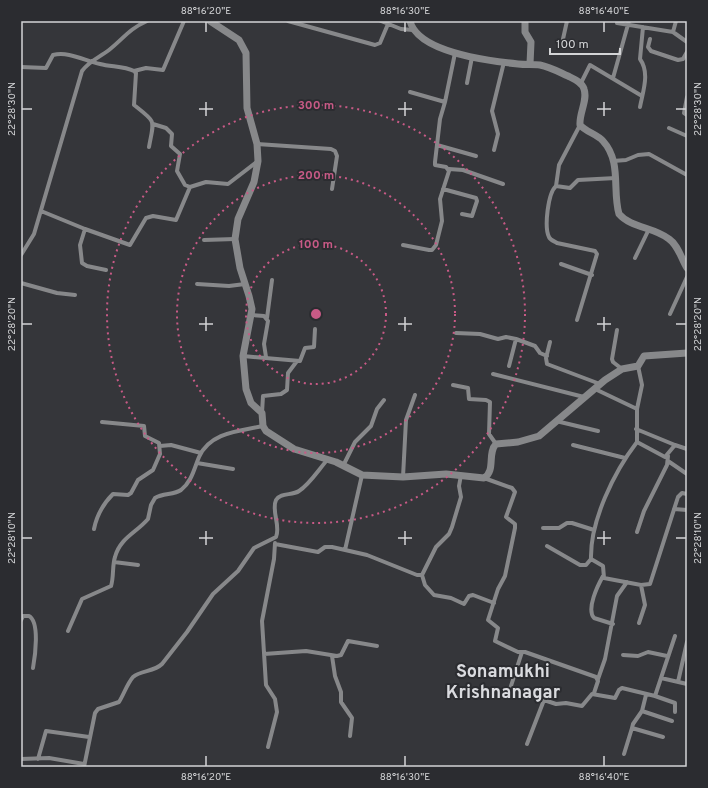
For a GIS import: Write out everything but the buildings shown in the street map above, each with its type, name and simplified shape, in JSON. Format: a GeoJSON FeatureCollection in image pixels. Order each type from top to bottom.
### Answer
{"type":"FeatureCollection","features":[{"type":"Feature","properties":{"kind":"street"},"geometry":{"type":"LineString","coordinates":[[21,255],[34,234],[65,133],[82,71],[92,61],[112,48],[133,27],[147,21]]}},
{"type":"Feature","properties":{"kind":"street"},"geometry":{"type":"LineString","coordinates":[[21,67],[46,68],[53,55],[56,54],[72,56],[99,64],[134,71],[146,68],[163,70],[184,21]]}},
{"type":"Feature","properties":{"kind":"street"},"geometry":{"type":"LineString","coordinates":[[211,21],[239,40],[246,52],[247,108],[257,144],[258,161],[254,182],[238,219],[235,239],[240,268],[251,302],[252,315],[244,356],[248,397],[251,403],[262,413]]}},
{"type":"Feature","properties":{"kind":"street"},"geometry":{"type":"LineString","coordinates":[[288,21],[375,45],[380,42],[388,24]]}},
{"type":"Feature","properties":{"kind":"street"},"geometry":{"type":"LineString","coordinates":[[381,21],[401,29],[413,30]]}},
{"type":"Feature","properties":{"kind":"street"},"geometry":{"type":"LineString","coordinates":[[410,21],[413,30],[423,38],[455,53],[504,62],[548,67],[581,83],[585,90],[579,119],[580,125],[562,158],[558,170],[556,186],[554,188],[547,214],[549,237],[556,243],[595,251],[597,258],[577,320]]}},
{"type":"Feature","properties":{"kind":"street"},"geometry":{"type":"LineString","coordinates":[[525,21],[525,32],[531,42],[530,64]]}},
{"type":"Feature","properties":{"kind":"street"},"geometry":{"type":"LineString","coordinates":[[563,39],[567,21]]}},
{"type":"Feature","properties":{"kind":"street"},"geometry":{"type":"LineString","coordinates":[[673,32],[676,21]]}},
{"type":"Feature","properties":{"kind":"street"},"geometry":{"type":"LineString","coordinates":[[617,23],[629,23],[673,32],[687,42]]}},
{"type":"Feature","properties":{"kind":"street"},"geometry":{"type":"LineString","coordinates":[[613,78],[629,23]]}},
{"type":"Feature","properties":{"kind":"street"},"geometry":{"type":"LineString","coordinates":[[640,106],[645,77],[645,65],[640,60],[643,27]]}},
{"type":"Feature","properties":{"kind":"street"},"geometry":{"type":"LineString","coordinates":[[650,39],[648,47],[651,51],[678,60],[683,59],[687,52]]}},
{"type":"Feature","properties":{"kind":"street"},"geometry":{"type":"LineString","coordinates":[[455,53],[446,102],[440,118],[435,165],[449,169],[463,170],[503,184]]}},
{"type":"Feature","properties":{"kind":"street"},"geometry":{"type":"LineString","coordinates":[[467,83],[472,57]]}},
{"type":"Feature","properties":{"kind":"street"},"geometry":{"type":"LineString","coordinates":[[494,150],[498,131],[492,112],[504,62]]}},
{"type":"Feature","properties":{"kind":"street"},"geometry":{"type":"LineString","coordinates":[[581,83],[590,64],[642,96]]}},
{"type":"Feature","properties":{"kind":"street"},"geometry":{"type":"LineString","coordinates":[[134,71],[136,73],[133,102],[151,117],[153,124],[149,147]]}},
{"type":"Feature","properties":{"kind":"street"},"geometry":{"type":"LineString","coordinates":[[410,92],[446,102]]}},
{"type":"Feature","properties":{"kind":"street"},"geometry":{"type":"LineString","coordinates":[[687,97],[684,109],[684,113],[687,114]]}},
{"type":"Feature","properties":{"kind":"street"},"geometry":{"type":"LineString","coordinates":[[153,124],[170,130],[172,134],[171,146],[180,154],[177,171],[182,182],[190,186],[206,182],[228,184],[258,161]]}},
{"type":"Feature","properties":{"kind":"street"},"geometry":{"type":"LineString","coordinates":[[580,125],[603,141],[613,161],[619,214],[623,219],[649,229],[670,240],[687,268]]}},
{"type":"Feature","properties":{"kind":"street"},"geometry":{"type":"LineString","coordinates":[[669,128],[687,136]]}},
{"type":"Feature","properties":{"kind":"street"},"geometry":{"type":"LineString","coordinates":[[257,144],[326,148],[336,151],[337,156],[332,189]]}},
{"type":"Feature","properties":{"kind":"street"},"geometry":{"type":"LineString","coordinates":[[437,145],[476,156]]}},
{"type":"Feature","properties":{"kind":"street"},"geometry":{"type":"LineString","coordinates":[[613,161],[626,160],[638,154],[650,154],[687,175]]}},
{"type":"Feature","properties":{"kind":"street"},"geometry":{"type":"LineString","coordinates":[[403,245],[429,250],[434,248],[442,221],[439,203],[449,174],[449,169]]}},
{"type":"Feature","properties":{"kind":"street"},"geometry":{"type":"LineString","coordinates":[[556,186],[570,188],[576,180],[616,178]]}},
{"type":"Feature","properties":{"kind":"street"},"geometry":{"type":"LineString","coordinates":[[41,211],[84,229],[130,245],[146,218],[153,216],[176,220],[190,186]]}},
{"type":"Feature","properties":{"kind":"street"},"geometry":{"type":"LineString","coordinates":[[443,189],[477,199],[472,216],[462,214]]}},
{"type":"Feature","properties":{"kind":"street"},"geometry":{"type":"LineString","coordinates":[[84,229],[80,245],[82,263],[87,266],[106,270]]}},
{"type":"Feature","properties":{"kind":"street"},"geometry":{"type":"LineString","coordinates":[[635,258],[649,229]]}},
{"type":"Feature","properties":{"kind":"street"},"geometry":{"type":"LineString","coordinates":[[204,240],[235,239]]}},
{"type":"Feature","properties":{"kind":"street"},"geometry":{"type":"LineString","coordinates":[[561,264],[592,275]]}},
{"type":"Feature","properties":{"kind":"street"},"geometry":{"type":"LineString","coordinates":[[670,314],[687,277]]}},
{"type":"Feature","properties":{"kind":"street"},"geometry":{"type":"LineString","coordinates":[[266,357],[264,350],[272,280]]}},
{"type":"Feature","properties":{"kind":"street"},"geometry":{"type":"LineString","coordinates":[[21,282],[57,293],[75,295]]}},
{"type":"Feature","properties":{"kind":"street"},"geometry":{"type":"LineString","coordinates":[[197,284],[229,286],[245,284]]}},
{"type":"Feature","properties":{"kind":"street"},"geometry":{"type":"LineString","coordinates":[[252,315],[267,318]]}},
{"type":"Feature","properties":{"kind":"street"},"geometry":{"type":"LineString","coordinates":[[315,330],[314,347],[305,348],[302,359],[297,361],[288,373],[287,390],[281,394],[263,396],[263,426],[271,435],[294,449],[328,459],[362,475],[403,477],[432,474],[461,475],[484,478],[512,488],[515,492],[506,517],[515,524],[516,528],[505,576],[488,620],[498,628],[495,641],[598,679]]}},
{"type":"Feature","properties":{"kind":"street"},"geometry":{"type":"LineString","coordinates":[[617,330],[612,359],[613,362],[622,369]]}},
{"type":"Feature","properties":{"kind":"street"},"geometry":{"type":"LineString","coordinates":[[456,333],[480,334],[498,339],[506,337],[535,346],[540,353],[547,356]]}},
{"type":"Feature","properties":{"kind":"street"},"geometry":{"type":"LineString","coordinates":[[509,366],[516,340]]}},
{"type":"Feature","properties":{"kind":"street"},"geometry":{"type":"LineString","coordinates":[[550,342],[546,361],[551,366],[597,386],[637,409]]}},
{"type":"Feature","properties":{"kind":"street"},"geometry":{"type":"LineString","coordinates":[[547,546],[580,565],[586,565],[591,559],[596,520],[625,458],[637,442],[637,409],[642,385],[638,366],[641,359],[648,355],[687,353]]}},
{"type":"Feature","properties":{"kind":"street"},"geometry":{"type":"LineString","coordinates":[[244,356],[297,361]]}},
{"type":"Feature","properties":{"kind":"street"},"geometry":{"type":"LineString","coordinates":[[484,478],[489,473],[492,450],[496,444],[530,440],[545,432],[597,386],[622,369],[638,366]]}},
{"type":"Feature","properties":{"kind":"street"},"geometry":{"type":"LineString","coordinates":[[493,374],[584,397]]}},
{"type":"Feature","properties":{"kind":"street"},"geometry":{"type":"LineString","coordinates":[[453,385],[468,388],[469,399],[486,400],[490,402],[489,434],[496,444]]}},
{"type":"Feature","properties":{"kind":"street"},"geometry":{"type":"LineString","coordinates":[[403,477],[406,420],[414,395]]}},
{"type":"Feature","properties":{"kind":"street"},"geometry":{"type":"LineString","coordinates":[[343,466],[355,442],[370,426],[377,409],[384,400]]}},
{"type":"Feature","properties":{"kind":"street"},"geometry":{"type":"LineString","coordinates":[[556,421],[598,431]]}},
{"type":"Feature","properties":{"kind":"street"},"geometry":{"type":"LineString","coordinates":[[102,422],[144,426],[146,436],[160,446],[171,445],[201,453]]}},
{"type":"Feature","properties":{"kind":"street"},"geometry":{"type":"LineString","coordinates":[[68,631],[82,599],[111,586],[114,562],[122,542],[148,519],[152,501],[155,498],[180,491],[192,477],[201,453],[210,442],[220,436],[263,426]]}},
{"type":"Feature","properties":{"kind":"street"},"geometry":{"type":"LineString","coordinates":[[636,428],[687,449]]}},
{"type":"Feature","properties":{"kind":"street"},"geometry":{"type":"LineString","coordinates":[[637,442],[662,456],[668,456]]}},
{"type":"Feature","properties":{"kind":"street"},"geometry":{"type":"LineString","coordinates":[[637,532],[644,511],[658,486],[668,462],[668,456],[675,445]]}},
{"type":"Feature","properties":{"kind":"street"},"geometry":{"type":"LineString","coordinates":[[94,529],[98,515],[113,494],[128,495],[131,493],[138,480],[153,470],[160,454],[160,446]]}},
{"type":"Feature","properties":{"kind":"street"},"geometry":{"type":"LineString","coordinates":[[572,446],[625,458]]}},
{"type":"Feature","properties":{"kind":"street"},"geometry":{"type":"LineString","coordinates":[[268,747],[277,712],[275,699],[266,685],[262,612],[274,559],[275,539],[278,532],[275,504],[276,500],[282,495],[299,491],[328,459]]}},
{"type":"Feature","properties":{"kind":"street"},"geometry":{"type":"LineString","coordinates":[[668,462],[687,474]]}},
{"type":"Feature","properties":{"kind":"street"},"geometry":{"type":"LineString","coordinates":[[197,463],[233,469]]}},
{"type":"Feature","properties":{"kind":"street"},"geometry":{"type":"LineString","coordinates":[[345,550],[362,475]]}},
{"type":"Feature","properties":{"kind":"street"},"geometry":{"type":"LineString","coordinates":[[422,575],[436,547],[449,534],[452,527],[461,497],[459,486],[461,475]]}},
{"type":"Feature","properties":{"kind":"street"},"geometry":{"type":"LineString","coordinates":[[603,576],[607,579],[641,586],[650,584],[679,494],[682,492],[687,494]]}},
{"type":"Feature","properties":{"kind":"street"},"geometry":{"type":"LineString","coordinates":[[674,509],[687,510]]}},
{"type":"Feature","properties":{"kind":"street"},"geometry":{"type":"LineString","coordinates":[[544,528],[559,528],[567,523],[572,523],[594,530]]}},
{"type":"Feature","properties":{"kind":"street"},"geometry":{"type":"LineString","coordinates":[[21,759],[54,759],[84,765],[95,713],[98,709],[116,704],[133,677],[162,664],[188,632],[213,594],[238,571],[254,548],[275,539]]}},
{"type":"Feature","properties":{"kind":"street"},"geometry":{"type":"LineString","coordinates":[[275,544],[318,552],[328,546],[367,556],[417,575],[422,575]]}},
{"type":"Feature","properties":{"kind":"street"},"geometry":{"type":"LineString","coordinates":[[591,559],[603,566],[603,576],[594,596],[591,614],[594,618],[613,624]]}},
{"type":"Feature","properties":{"kind":"street"},"geometry":{"type":"LineString","coordinates":[[114,562],[138,565]]}},
{"type":"Feature","properties":{"kind":"street"},"geometry":{"type":"LineString","coordinates":[[422,575],[427,589],[438,596],[451,598],[464,604],[468,596],[473,595],[494,603]]}},
{"type":"Feature","properties":{"kind":"street"},"geometry":{"type":"LineString","coordinates":[[527,744],[544,700],[559,704],[570,703],[579,707],[585,704],[594,693],[604,664],[613,624],[617,596],[627,582]]}},
{"type":"Feature","properties":{"kind":"street"},"geometry":{"type":"LineString","coordinates":[[639,623],[645,604],[641,586]]}},
{"type":"Feature","properties":{"kind":"street"},"geometry":{"type":"LineString","coordinates":[[21,620],[23,616],[29,616],[33,620],[36,645],[34,668]]}},
{"type":"Feature","properties":{"kind":"street"},"geometry":{"type":"LineString","coordinates":[[654,696],[667,656],[676,636]]}},
{"type":"Feature","properties":{"kind":"street"},"geometry":{"type":"LineString","coordinates":[[264,654],[306,651],[332,656],[341,655],[348,641],[377,646]]}},
{"type":"Feature","properties":{"kind":"street"},"geometry":{"type":"LineString","coordinates":[[678,682],[687,642]]}},
{"type":"Feature","properties":{"kind":"street"},"geometry":{"type":"LineString","coordinates":[[516,694],[510,689],[522,652]]}},
{"type":"Feature","properties":{"kind":"street"},"geometry":{"type":"LineString","coordinates":[[623,655],[638,656],[648,652],[667,656]]}},
{"type":"Feature","properties":{"kind":"street"},"geometry":{"type":"LineString","coordinates":[[332,656],[341,692],[341,702],[352,718],[350,736]]}},
{"type":"Feature","properties":{"kind":"street"},"geometry":{"type":"LineString","coordinates":[[661,678],[687,684]]}},
{"type":"Feature","properties":{"kind":"street"},"geometry":{"type":"LineString","coordinates":[[594,693],[615,698],[619,690],[622,688],[675,703],[675,712]]}},
{"type":"Feature","properties":{"kind":"street"},"geometry":{"type":"LineString","coordinates":[[624,754],[632,728],[642,710],[646,695]]}},
{"type":"Feature","properties":{"kind":"street"},"geometry":{"type":"LineString","coordinates":[[642,710],[672,721]]}},
{"type":"Feature","properties":{"kind":"street"},"geometry":{"type":"LineString","coordinates":[[632,728],[663,737]]}},
{"type":"Feature","properties":{"kind":"street"},"geometry":{"type":"LineString","coordinates":[[38,758],[46,731],[89,737]]}},
{"type":"Feature","properties":{"kind":"district","name":"Sonamukhi Krishnanagar"},"geometry":{"type":"Point","coordinates":[503,682]}}]}
